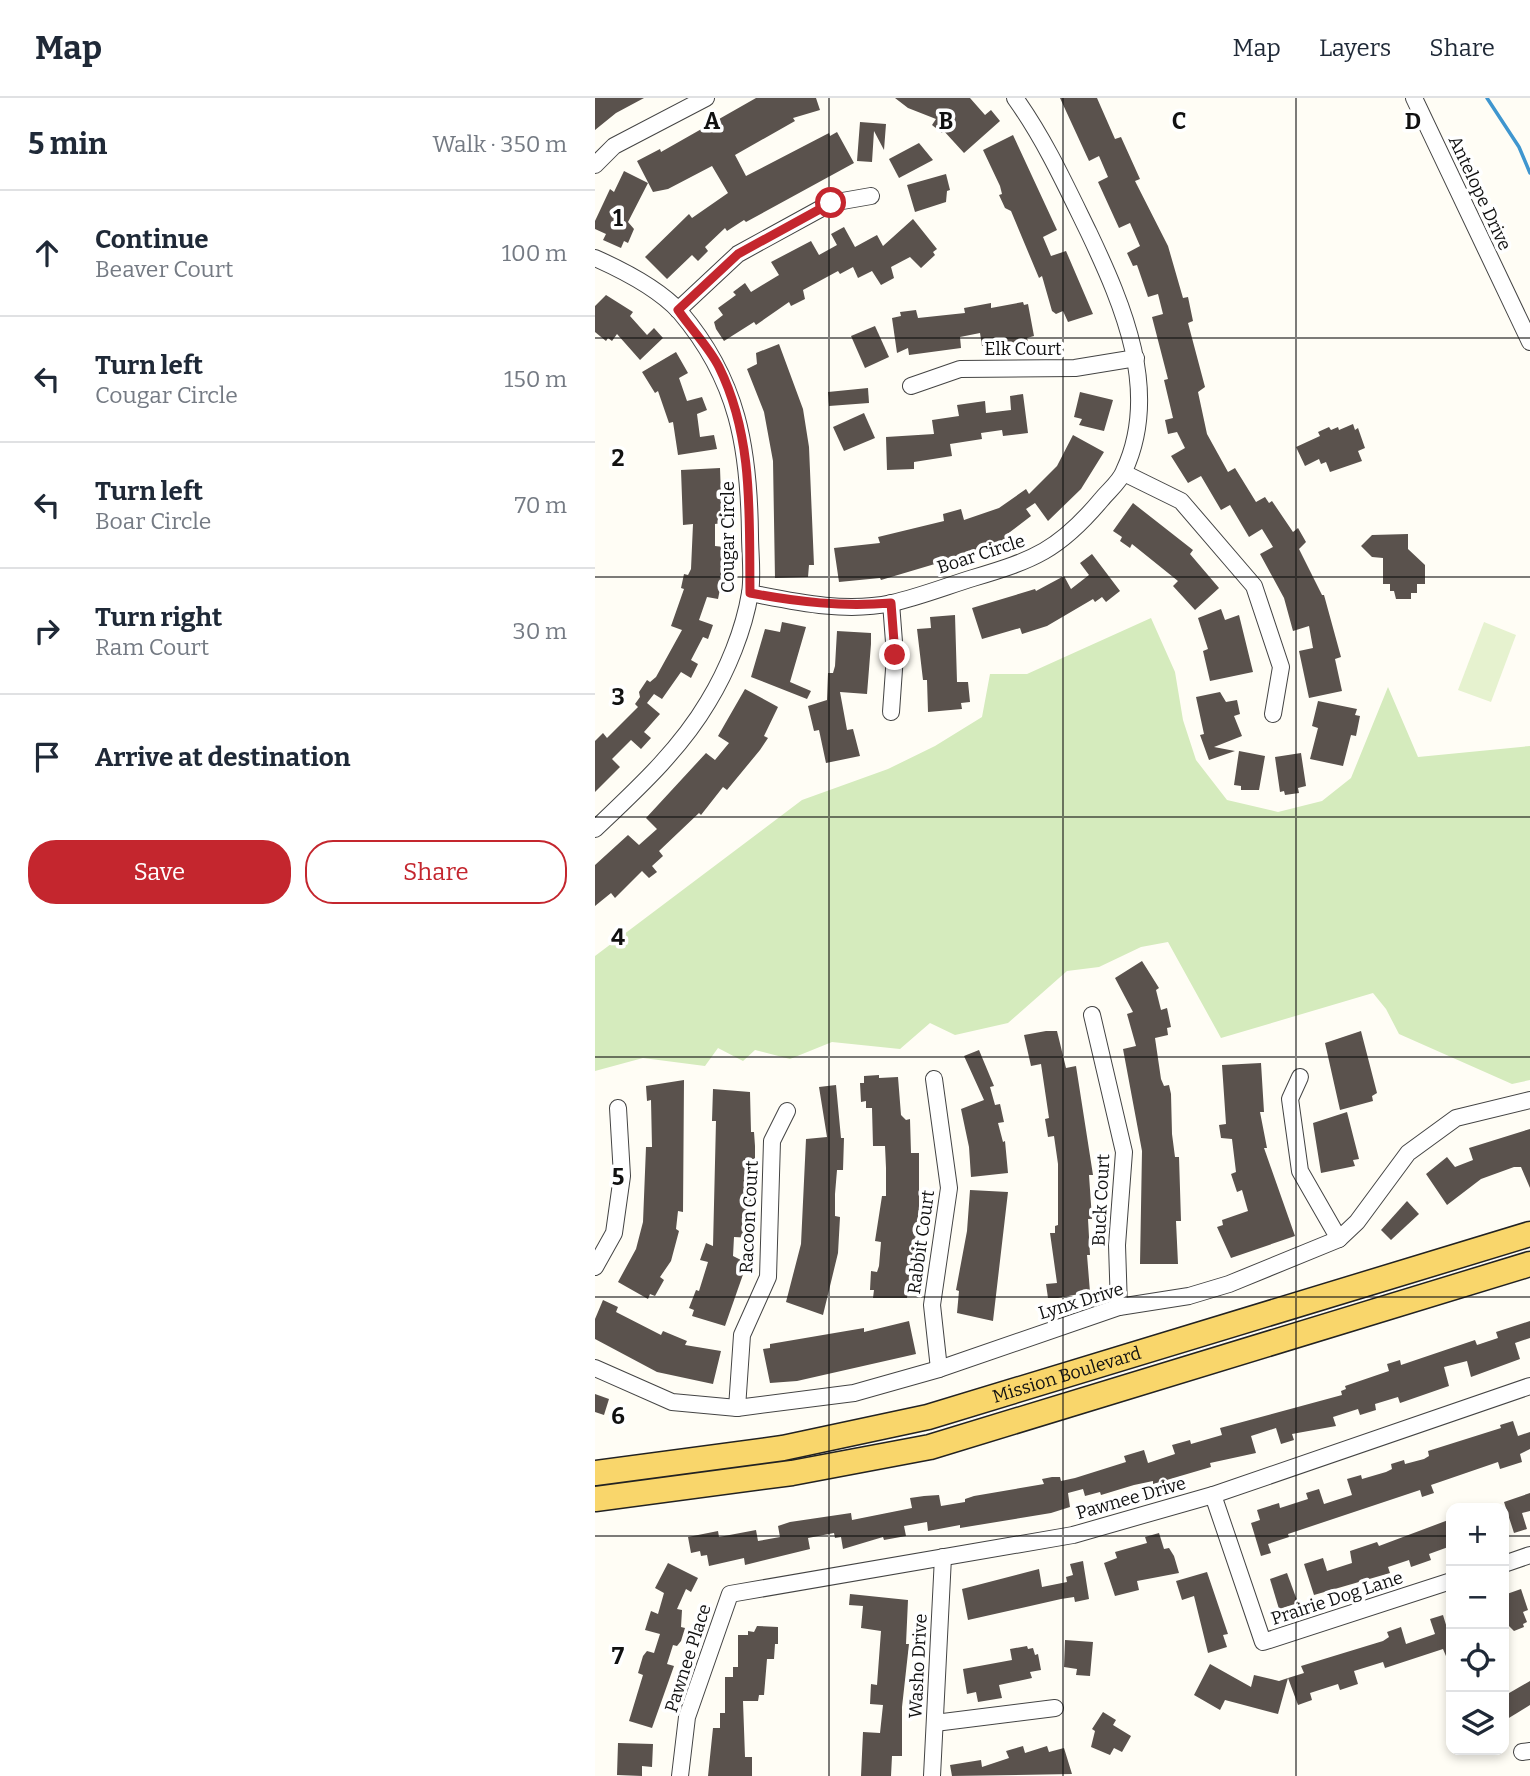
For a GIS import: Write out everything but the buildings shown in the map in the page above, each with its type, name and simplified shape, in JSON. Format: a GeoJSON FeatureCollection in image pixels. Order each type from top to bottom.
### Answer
{"type":"FeatureCollection","features":[{"type":"Feature","properties":{"kind":"main road","name":"Mission Boulevard"},"geometry":{"type":"LineString","coordinates":[[595,1473],[783,1448],[928,1418],[1530,1234]]}},
{"type":"Feature","properties":{"kind":"main road","name":"Mission Boulevard"},"geometry":{"type":"LineString","coordinates":[[595,1499],[792,1473],[930,1447],[1530,1264]]}},
{"type":"Feature","properties":{"kind":"street"},"geometry":{"type":"LineString","coordinates":[[595,165],[614,146],[706,98]]}},
{"type":"Feature","properties":{"kind":"street","name":"Boar Circle"},"geometry":{"type":"LineString","coordinates":[[750,593],[799,603],[846,607],[891,603],[1024,563],[1059,544],[1124,473],[1137,433],[1136,358],[1112,281],[1043,137],[1015,98]]}},
{"type":"Feature","properties":{"kind":"street","name":"Antelope Drive"},"geometry":{"type":"LineString","coordinates":[[1414,98],[1530,342]]}},
{"type":"Feature","properties":{"kind":"street"},"geometry":{"type":"LineString","coordinates":[[678,310],[738,254],[831,203],[871,195]]}},
{"type":"Feature","properties":{"kind":"street","name":"Cougar Circle"},"geometry":{"type":"LineString","coordinates":[[595,258],[625,271],[678,310],[718,366],[743,431],[749,497],[750,593],[731,655],[708,703],[661,765],[595,829]]}},
{"type":"Feature","properties":{"kind":"street","name":"Elk Court"},"geometry":{"type":"LineString","coordinates":[[911,386],[960,369],[1075,368],[1136,358]]}},
{"type":"Feature","properties":{"kind":"street"},"geometry":{"type":"LineString","coordinates":[[1124,473],[1181,501],[1254,586],[1281,667],[1273,714]]}},
{"type":"Feature","properties":{"kind":"street"},"geometry":{"type":"LineString","coordinates":[[891,603],[895,655],[891,712]]}},
{"type":"Feature","properties":{"kind":"street","name":"Buck Court"},"geometry":{"type":"LineString","coordinates":[[1092,1015],[1124,1152],[1117,1245],[1119,1307]]}},
{"type":"Feature","properties":{"kind":"street"},"geometry":{"type":"LineString","coordinates":[[1300,1077],[1290,1100],[1300,1171],[1339,1239]]}},
{"type":"Feature","properties":{"kind":"street","name":"Rabbit Court"},"geometry":{"type":"LineString","coordinates":[[934,1079],[949,1188],[932,1305],[939,1369]]}},
{"type":"Feature","properties":{"kind":"street","name":"Lynx Drive"},"geometry":{"type":"LineString","coordinates":[[595,1368],[673,1402],[737,1408],[854,1393],[939,1369],[1119,1307],[1189,1296],[1230,1284],[1339,1239],[1357,1222],[1408,1153],[1427,1139],[1456,1118],[1530,1100]]}},
{"type":"Feature","properties":{"kind":"street"},"geometry":{"type":"LineString","coordinates":[[595,1266],[614,1233],[622,1176],[618,1108]]}},
{"type":"Feature","properties":{"kind":"street","name":"Racoon Court"},"geometry":{"type":"LineString","coordinates":[[737,1408],[742,1335],[768,1277],[772,1141],[787,1111]]}},
{"type":"Feature","properties":{"kind":"street","name":"Pawnee Drive"},"geometry":{"type":"LineString","coordinates":[[730,1594],[1073,1535],[1213,1495],[1530,1386]]}},
{"type":"Feature","properties":{"kind":"street","name":"Prairie Dog Lane"},"geometry":{"type":"LineString","coordinates":[[1213,1495],[1263,1642],[1446,1583]]}},
{"type":"Feature","properties":{"kind":"street"},"geometry":{"type":"LineString","coordinates":[[1509,1562],[1530,1555]]}},
{"type":"Feature","properties":{"kind":"street","name":"Washo Drive"},"geometry":{"type":"LineString","coordinates":[[932,1776],[943,1557]]}},
{"type":"Feature","properties":{"kind":"street","name":"Pawnee Place"},"geometry":{"type":"LineString","coordinates":[[680,1776],[687,1717],[730,1594]]}},
{"type":"Feature","properties":{"kind":"street"},"geometry":{"type":"LineString","coordinates":[[935,1724],[1055,1708]]}},
{"type":"Feature","properties":{"kind":"green space"},"geometry":{"type":"Polygon","coordinates":[[[1151,618],[1175,672],[1183,720],[1196,760],[1227,800],[1278,812],[1322,801],[1351,778],[1388,687],[1418,757],[1530,746],[1530,1080],[1512,1084],[1399,1034],[1386,1009],[1373,993],[1221,1038],[1168,942],[1141,947],[1099,967],[1067,971],[1008,1023],[955,1035],[930,1023],[900,1049],[832,1042],[790,1059],[755,1050],[743,1061],[718,1048],[705,1066],[643,1058],[595,1071],[595,956],[802,800],[888,769],[935,746],[982,717],[990,674],[1027,674],[1151,618]]]}},
{"type":"Feature","properties":{"kind":"green space"},"geometry":{"type":"Polygon","coordinates":[[[1484,622],[1516,635],[1491,702],[1458,690],[1484,622]]]}},
{"type":"Feature","properties":{"kind":"waterway"},"geometry":{"type":"LineString","coordinates":[[1487,98],[1519,147],[1530,173]]}},
{"type":"Feature","properties":{"kind":"route"},"geometry":{"type":"LineString","coordinates":[[831,203],[738,254],[678,310],[718,366],[743,431],[749,497],[750,593],[799,603],[846,607],[891,603],[895,655]]}}]}
